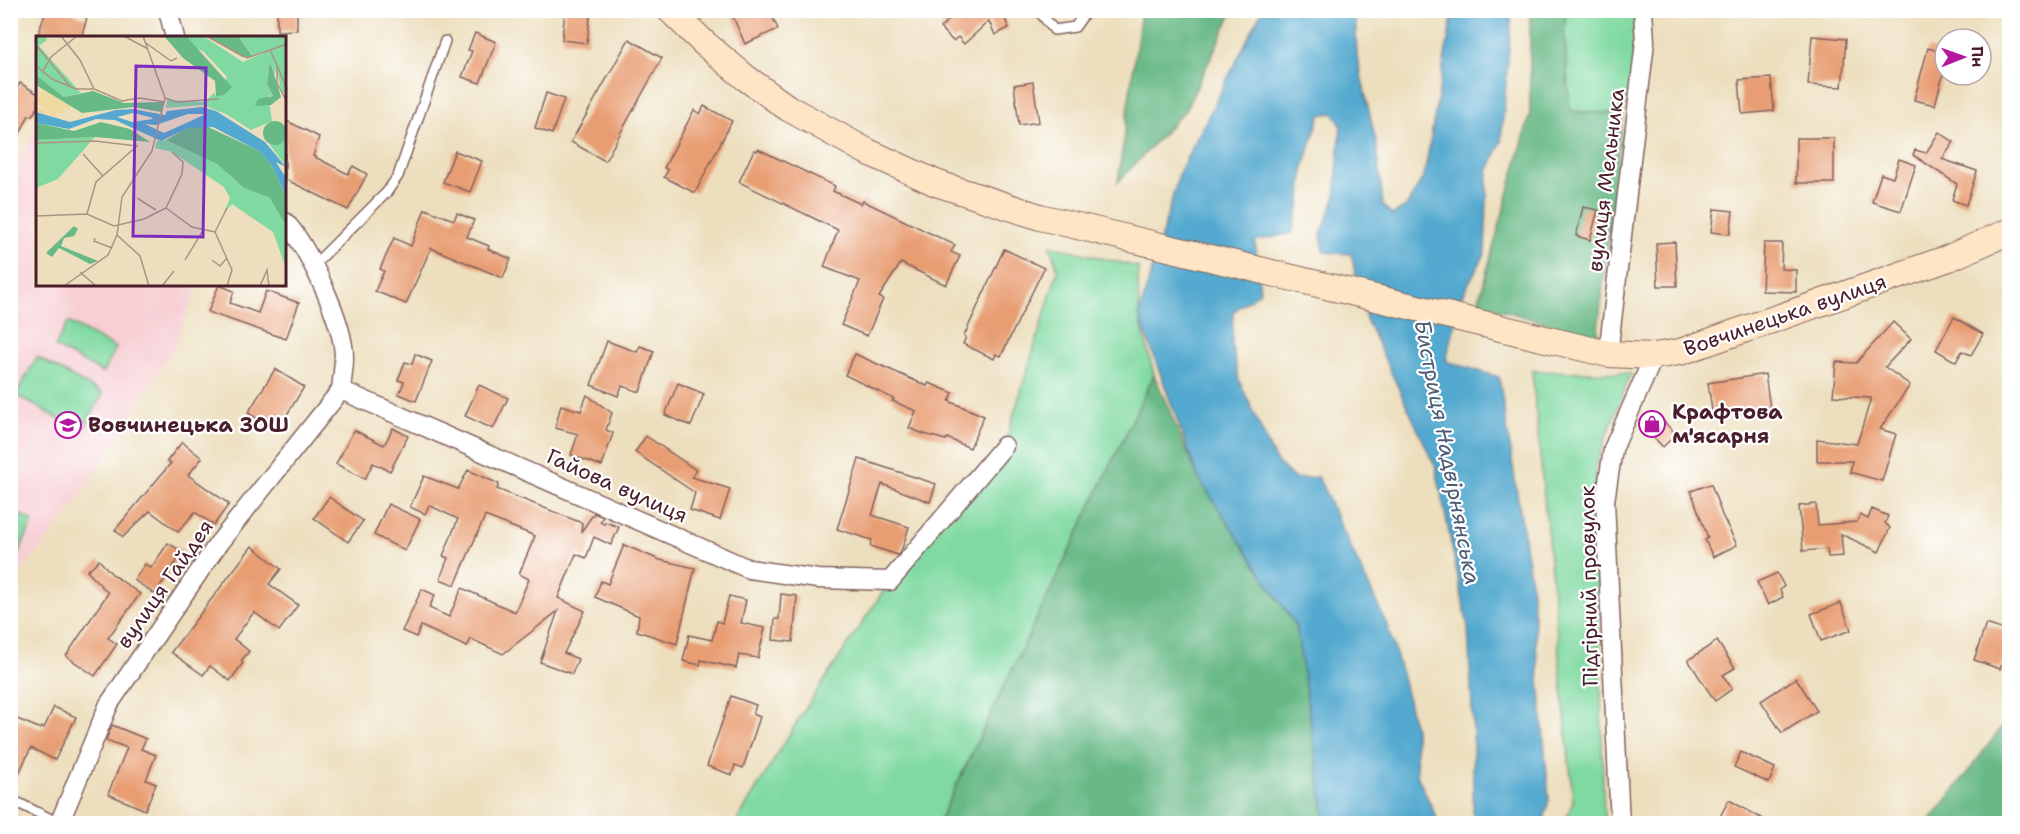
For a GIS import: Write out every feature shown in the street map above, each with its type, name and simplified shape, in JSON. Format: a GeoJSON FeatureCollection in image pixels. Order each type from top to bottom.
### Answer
{"type":"FeatureCollection","features":[{"type":"Feature","properties":{"kind":"street"},"geometry":{"type":"LineString","coordinates":[[168,10],[174,36]]}},
{"type":"Feature","properties":{"kind":"street","name":"Вовчинецька вулиця"},"geometry":{"type":"LineString","coordinates":[[670,10],[737,71],[789,108],[866,151],[936,183],[1015,210],[1608,354],[1654,356],[1680,352],[1949,258],[2010,231]]}},
{"type":"Feature","properties":{"kind":"street","name":"вулиця Мельника"},"geometry":{"type":"LineString","coordinates":[[1608,354],[1645,42],[1643,10]]}},
{"type":"Feature","properties":{"kind":"street"},"geometry":{"type":"LineString","coordinates":[[286,223],[296,233],[314,265],[334,313],[345,356],[341,390]]}},
{"type":"Feature","properties":{"kind":"street","name":"Підгірний провулок"},"geometry":{"type":"LineString","coordinates":[[1620,824],[1605,501],[1613,449],[1654,356]]}},
{"type":"Feature","properties":{"kind":"street","name":"Гайова вулиця"},"geometry":{"type":"LineString","coordinates":[[341,390],[749,569],[818,579],[890,581],[1004,446]]}},
{"type":"Feature","properties":{"kind":"street","name":"вулиця Гайдея"},"geometry":{"type":"LineString","coordinates":[[59,823],[109,704],[218,544],[341,390]]}},
{"type":"Feature","properties":{"kind":"lane"},"geometry":{"type":"LineString","coordinates":[[1038,10],[1054,30],[1075,27],[1087,10]]}},
{"type":"Feature","properties":{"kind":"lane"},"geometry":{"type":"LineString","coordinates":[[314,265],[387,192],[398,176],[445,41]]}},
{"type":"Feature","properties":{"kind":"lane"},"geometry":{"type":"LineString","coordinates":[[10,799],[59,823]]}},
{"type":"Feature","properties":{"kind":"shaded area","name":"Вовчинецька ЗОШ"},"geometry":{"type":"Polygon","coordinates":[[[36,130],[36,286],[198,286],[175,345],[75,505],[11,585],[11,174],[36,130]]]}},
{"type":"Feature","properties":{"kind":"green space"},"geometry":{"type":"Polygon","coordinates":[[[1141,11],[1233,11],[1186,109],[1118,182],[1141,11]]]}},
{"type":"Feature","properties":{"kind":"green space"},"geometry":{"type":"Polygon","coordinates":[[[1530,11],[1566,11],[1564,31],[1570,111],[1623,114],[1597,338],[1478,303],[1530,115],[1530,11]]]}},
{"type":"Feature","properties":{"kind":"green space"},"geometry":{"type":"Polygon","coordinates":[[[1566,11],[1635,11],[1636,69],[1623,114],[1570,111],[1564,31],[1566,11]]]}},
{"type":"Feature","properties":{"kind":"green space"},"geometry":{"type":"Polygon","coordinates":[[[1050,245],[1138,267],[1139,315],[1154,375],[938,823],[735,824],[800,717],[890,581],[1004,446],[1058,270],[1050,245]]]}},
{"type":"Feature","properties":{"kind":"green space"},"geometry":{"type":"Polygon","coordinates":[[[68,322],[116,348],[103,373],[55,347],[68,322]]]}},
{"type":"Feature","properties":{"kind":"green space"},"geometry":{"type":"Polygon","coordinates":[[[37,357],[103,394],[82,432],[16,395],[37,357]]]}},
{"type":"Feature","properties":{"kind":"green space"},"geometry":{"type":"Polygon","coordinates":[[[1532,371],[1631,373],[1595,466],[1604,820],[1607,823],[1565,823],[1573,801],[1532,371]]]}},
{"type":"Feature","properties":{"kind":"green space"},"geometry":{"type":"Polygon","coordinates":[[[1154,375],[1198,477],[1296,626],[1326,823],[938,824],[1154,375]]]}},
{"type":"Feature","properties":{"kind":"green space"},"geometry":{"type":"Polygon","coordinates":[[[11,510],[33,521],[11,570],[11,510]]]}},
{"type":"Feature","properties":{"kind":"green space"},"geometry":{"type":"Polygon","coordinates":[[[2009,718],[2009,823],[1929,823],[2009,718]]]}},
{"type":"Feature","properties":{"kind":"water","name":"Бистриця Надвірнянська"},"geometry":{"type":"Polygon","coordinates":[[[1262,11],[1355,11],[1357,57],[1376,142],[1383,205],[1392,215],[1406,207],[1424,176],[1453,11],[1512,11],[1501,142],[1488,172],[1485,254],[1462,295],[1446,361],[1499,377],[1531,583],[1549,800],[1543,823],[1471,823],[1473,817],[1473,730],[1468,627],[1436,468],[1366,319],[1351,254],[1324,252],[1321,234],[1335,199],[1341,125],[1333,113],[1320,115],[1303,170],[1301,200],[1292,233],[1255,241],[1260,292],[1233,312],[1232,346],[1239,380],[1275,460],[1295,479],[1318,477],[1387,625],[1415,729],[1417,775],[1439,823],[1326,823],[1296,626],[1198,477],[1139,315],[1180,171],[1262,11]]]}},
{"type":"Feature","properties":{"kind":"building"},"geometry":{"type":"Polygon","coordinates":[[[46,10],[66,10],[87,18],[82,36],[38,36],[46,10]]]}},
{"type":"Feature","properties":{"kind":"building"},"geometry":{"type":"Polygon","coordinates":[[[565,10],[591,10],[587,43],[562,40],[565,10]]]}},
{"type":"Feature","properties":{"kind":"building"},"geometry":{"type":"Polygon","coordinates":[[[730,10],[769,10],[778,29],[745,44],[730,10]]]}},
{"type":"Feature","properties":{"kind":"building"},"geometry":{"type":"Polygon","coordinates":[[[942,10],[1001,10],[1009,28],[995,35],[989,21],[964,44],[958,37],[953,41],[940,28],[950,19],[942,10]]]}},
{"type":"Feature","properties":{"kind":"building"},"geometry":{"type":"Polygon","coordinates":[[[277,11],[297,11],[297,30],[277,31],[277,11]]]}},
{"type":"Feature","properties":{"kind":"building"},"geometry":{"type":"Polygon","coordinates":[[[475,33],[496,42],[480,83],[462,77],[472,51],[468,50],[475,33]]]}},
{"type":"Feature","properties":{"kind":"building"},"geometry":{"type":"Polygon","coordinates":[[[1812,36],[1846,39],[1842,87],[1808,85],[1812,36]]]}},
{"type":"Feature","properties":{"kind":"building"},"geometry":{"type":"Polygon","coordinates":[[[629,39],[662,58],[605,161],[571,142],[629,39]]]}},
{"type":"Feature","properties":{"kind":"building"},"geometry":{"type":"Polygon","coordinates":[[[1928,48],[1933,49],[1933,87],[1940,87],[1935,105],[1914,100],[1928,48]]]}},
{"type":"Feature","properties":{"kind":"building"},"geometry":{"type":"Polygon","coordinates":[[[1771,78],[1774,111],[1742,114],[1739,80],[1771,78]]]}},
{"type":"Feature","properties":{"kind":"building"},"geometry":{"type":"Polygon","coordinates":[[[1033,82],[1039,122],[1019,125],[1014,85],[1033,82]]]}},
{"type":"Feature","properties":{"kind":"building"},"geometry":{"type":"Polygon","coordinates":[[[20,83],[36,93],[36,110],[32,116],[29,115],[10,154],[10,98],[20,83]]]}},
{"type":"Feature","properties":{"kind":"building"},"geometry":{"type":"Polygon","coordinates":[[[546,93],[564,99],[552,134],[535,128],[546,93]]]}},
{"type":"Feature","properties":{"kind":"building"},"geometry":{"type":"Polygon","coordinates":[[[704,106],[732,121],[695,193],[664,177],[668,170],[664,168],[694,110],[700,114],[704,106]]]}},
{"type":"Feature","properties":{"kind":"building"},"geometry":{"type":"Polygon","coordinates":[[[286,120],[319,137],[313,156],[348,174],[353,166],[367,174],[348,210],[286,179],[286,120]]]}},
{"type":"Feature","properties":{"kind":"building"},"geometry":{"type":"Polygon","coordinates":[[[1939,132],[1954,142],[1942,159],[1977,171],[1966,205],[1952,200],[1957,184],[1913,155],[1915,150],[1926,153],[1939,132]]]}},
{"type":"Feature","properties":{"kind":"building"},"geometry":{"type":"Polygon","coordinates":[[[1796,138],[1834,138],[1834,183],[1796,183],[1796,138]]]}},
{"type":"Feature","properties":{"kind":"building"},"geometry":{"type":"Polygon","coordinates":[[[758,149],[835,186],[833,191],[861,204],[863,201],[955,245],[951,252],[960,256],[946,285],[901,263],[879,297],[883,299],[867,336],[841,325],[860,281],[824,267],[838,230],[739,182],[754,150],[758,149]]]}},
{"type":"Feature","properties":{"kind":"building"},"geometry":{"type":"Polygon","coordinates":[[[455,151],[482,161],[470,192],[443,182],[455,151]]]}},
{"type":"Feature","properties":{"kind":"building"},"geometry":{"type":"Polygon","coordinates":[[[1899,159],[1916,165],[1901,211],[1872,202],[1881,174],[1893,178],[1899,159]]]}},
{"type":"Feature","properties":{"kind":"building"},"geometry":{"type":"Polygon","coordinates":[[[1583,207],[1598,210],[1590,240],[1576,236],[1583,207]]]}},
{"type":"Feature","properties":{"kind":"building"},"geometry":{"type":"Polygon","coordinates":[[[425,209],[454,220],[457,213],[474,220],[467,237],[511,259],[503,278],[431,248],[406,304],[375,291],[384,271],[380,269],[394,238],[411,246],[425,209]]]}},
{"type":"Feature","properties":{"kind":"building"},"geometry":{"type":"Polygon","coordinates":[[[1714,209],[1733,211],[1730,234],[1711,232],[1714,209]]]}},
{"type":"Feature","properties":{"kind":"building"},"geometry":{"type":"Polygon","coordinates":[[[1675,242],[1677,286],[1658,286],[1656,243],[1675,242]]]}},
{"type":"Feature","properties":{"kind":"building"},"geometry":{"type":"Polygon","coordinates":[[[1764,243],[1782,243],[1781,269],[1796,270],[1796,292],[1762,291],[1764,243]]]}},
{"type":"Feature","properties":{"kind":"building"},"geometry":{"type":"Polygon","coordinates":[[[1004,249],[1044,268],[1001,356],[996,354],[994,359],[963,344],[966,337],[964,336],[1004,249]]]}},
{"type":"Feature","properties":{"kind":"building"},"geometry":{"type":"Polygon","coordinates":[[[219,286],[234,291],[230,303],[258,313],[266,291],[299,303],[286,339],[208,312],[219,286]]]}},
{"type":"Feature","properties":{"kind":"building"},"geometry":{"type":"Polygon","coordinates":[[[1954,317],[1983,334],[1971,355],[1962,351],[1956,362],[1936,350],[1954,317]]]}},
{"type":"Feature","properties":{"kind":"building"},"geometry":{"type":"Polygon","coordinates":[[[1893,322],[1911,339],[1885,367],[1910,385],[1880,429],[1896,434],[1882,481],[1850,472],[1852,461],[1817,461],[1817,439],[1857,444],[1871,398],[1833,396],[1836,362],[1856,363],[1893,322]]]}},
{"type":"Feature","properties":{"kind":"building"},"geometry":{"type":"Polygon","coordinates":[[[607,341],[637,352],[640,346],[654,351],[640,392],[622,386],[618,396],[591,385],[607,341]]]}},
{"type":"Feature","properties":{"kind":"building"},"geometry":{"type":"Polygon","coordinates":[[[415,354],[432,361],[416,401],[399,394],[404,382],[398,380],[405,362],[412,364],[415,354]]]}},
{"type":"Feature","properties":{"kind":"building"},"geometry":{"type":"Polygon","coordinates":[[[855,354],[927,386],[929,383],[953,393],[949,401],[984,416],[970,448],[947,438],[946,440],[909,428],[916,411],[892,401],[894,399],[845,375],[855,354]]]}},
{"type":"Feature","properties":{"kind":"building"},"geometry":{"type":"Polygon","coordinates":[[[275,369],[304,387],[277,431],[248,413],[275,369]]]}},
{"type":"Feature","properties":{"kind":"building"},"geometry":{"type":"Polygon","coordinates":[[[1765,374],[1770,408],[1713,417],[1708,383],[1765,374]]]}},
{"type":"Feature","properties":{"kind":"building"},"geometry":{"type":"Polygon","coordinates":[[[678,383],[704,394],[691,426],[665,415],[678,383]]]}},
{"type":"Feature","properties":{"kind":"building"},"geometry":{"type":"Polygon","coordinates":[[[479,385],[508,398],[493,429],[465,416],[479,385]]]}},
{"type":"Feature","properties":{"kind":"building"},"geometry":{"type":"Polygon","coordinates":[[[587,395],[612,413],[606,430],[613,433],[602,466],[571,455],[578,434],[555,428],[561,405],[581,411],[587,395]]]}},
{"type":"Feature","properties":{"kind":"building"},"geometry":{"type":"Polygon","coordinates":[[[1656,414],[1676,434],[1663,447],[1643,426],[1656,414]]]}},
{"type":"Feature","properties":{"kind":"building"},"geometry":{"type":"Polygon","coordinates":[[[393,428],[408,436],[390,471],[373,463],[365,479],[336,464],[354,430],[384,445],[393,428]]]}},
{"type":"Feature","properties":{"kind":"building"},"geometry":{"type":"Polygon","coordinates":[[[646,436],[696,470],[692,477],[730,489],[720,520],[690,510],[695,493],[635,452],[646,436]]]}},
{"type":"Feature","properties":{"kind":"building"},"geometry":{"type":"Polygon","coordinates":[[[182,442],[202,458],[188,475],[229,504],[214,525],[195,512],[178,532],[150,511],[123,537],[115,530],[171,463],[167,461],[182,442]]]}},
{"type":"Feature","properties":{"kind":"building"},"geometry":{"type":"Polygon","coordinates":[[[859,459],[936,484],[930,502],[882,484],[872,515],[909,527],[898,555],[870,546],[872,540],[837,529],[859,459]]]}},
{"type":"Feature","properties":{"kind":"building"},"geometry":{"type":"Polygon","coordinates":[[[468,470],[499,484],[497,489],[582,523],[581,532],[594,513],[603,517],[600,522],[619,527],[611,545],[594,537],[586,558],[576,554],[558,598],[585,611],[564,653],[578,659],[572,674],[540,662],[558,611],[503,654],[471,639],[467,647],[421,626],[416,637],[402,631],[422,589],[435,595],[429,608],[449,617],[462,588],[515,612],[529,579],[519,574],[535,536],[485,516],[455,585],[440,579],[448,558],[443,556],[458,519],[429,505],[425,514],[410,507],[424,476],[458,489],[468,470]]]}},
{"type":"Feature","properties":{"kind":"building"},"geometry":{"type":"Polygon","coordinates":[[[1711,484],[1722,515],[1737,545],[1713,557],[1705,540],[1708,538],[1691,491],[1711,484]]]}},
{"type":"Feature","properties":{"kind":"building"},"geometry":{"type":"Polygon","coordinates":[[[329,497],[363,521],[348,542],[314,518],[329,497]]]}},
{"type":"Feature","properties":{"kind":"building"},"geometry":{"type":"Polygon","coordinates":[[[388,504],[420,519],[405,551],[374,535],[388,504]]]}},
{"type":"Feature","properties":{"kind":"building"},"geometry":{"type":"Polygon","coordinates":[[[1816,504],[1818,525],[1857,522],[1860,515],[1868,519],[1872,509],[1888,516],[1885,523],[1890,528],[1879,552],[1841,534],[1843,556],[1828,557],[1827,549],[1803,551],[1799,506],[1816,504]]]}},
{"type":"Feature","properties":{"kind":"building"},"geometry":{"type":"Polygon","coordinates":[[[168,543],[183,552],[155,594],[134,580],[145,564],[151,568],[168,543]]]}},
{"type":"Feature","properties":{"kind":"building"},"geometry":{"type":"Polygon","coordinates":[[[624,545],[660,560],[695,568],[677,644],[637,631],[639,616],[595,597],[601,581],[608,584],[624,545]]]}},
{"type":"Feature","properties":{"kind":"building"},"geometry":{"type":"Polygon","coordinates":[[[252,546],[281,569],[269,584],[298,605],[279,631],[254,612],[234,639],[249,651],[230,681],[210,666],[203,675],[171,652],[252,546]]]}},
{"type":"Feature","properties":{"kind":"building"},"geometry":{"type":"Polygon","coordinates":[[[99,560],[112,574],[140,594],[108,638],[117,644],[95,676],[66,656],[108,593],[87,571],[99,560]]]}},
{"type":"Feature","properties":{"kind":"building"},"geometry":{"type":"Polygon","coordinates":[[[1777,573],[1784,586],[1780,590],[1783,597],[1768,605],[1757,582],[1777,573]]]}},
{"type":"Feature","properties":{"kind":"building"},"geometry":{"type":"Polygon","coordinates":[[[781,594],[797,596],[793,642],[773,640],[775,619],[779,619],[781,594]]]}},
{"type":"Feature","properties":{"kind":"building"},"geometry":{"type":"Polygon","coordinates":[[[729,596],[746,600],[741,623],[765,628],[758,658],[739,655],[736,668],[701,660],[700,665],[683,661],[689,635],[712,640],[717,621],[722,623],[729,596]]]}},
{"type":"Feature","properties":{"kind":"building"},"geometry":{"type":"Polygon","coordinates":[[[1841,603],[1851,630],[1821,641],[1811,614],[1841,603]]]}},
{"type":"Feature","properties":{"kind":"building"},"geometry":{"type":"Polygon","coordinates":[[[1986,624],[2010,632],[2010,640],[2000,669],[1974,660],[1986,624]]]}},
{"type":"Feature","properties":{"kind":"building"},"geometry":{"type":"Polygon","coordinates":[[[1717,641],[1735,668],[1723,675],[1732,689],[1715,701],[1688,660],[1717,641]]]}},
{"type":"Feature","properties":{"kind":"building"},"geometry":{"type":"Polygon","coordinates":[[[1796,678],[1817,711],[1782,733],[1761,701],[1796,678]]]}},
{"type":"Feature","properties":{"kind":"building"},"geometry":{"type":"Polygon","coordinates":[[[731,696],[756,705],[753,714],[760,717],[743,768],[735,765],[732,775],[707,766],[731,696]]]}},
{"type":"Feature","properties":{"kind":"building"},"geometry":{"type":"Polygon","coordinates":[[[54,707],[76,717],[55,760],[31,748],[10,792],[10,716],[41,729],[44,728],[54,707]]]}},
{"type":"Feature","properties":{"kind":"building"},"geometry":{"type":"Polygon","coordinates":[[[112,725],[146,739],[141,749],[156,755],[146,780],[156,784],[145,810],[108,794],[127,748],[106,740],[112,725]]]}},
{"type":"Feature","properties":{"kind":"building"},"geometry":{"type":"Polygon","coordinates":[[[1741,752],[1775,768],[1769,783],[1734,767],[1741,752]]]}},
{"type":"Feature","properties":{"kind":"building"},"geometry":{"type":"Polygon","coordinates":[[[1729,800],[1772,824],[1716,824],[1729,800]]]}},
{"type":"Feature","properties":{"kind":"place","name":"Крафтова м'ясарня"},"geometry":{"type":"Point","coordinates":[1652,424]}},
{"type":"Feature","properties":{"kind":"place","name":"Вовчинецька ЗОШ"},"geometry":{"type":"Point","coordinates":[68,425]}}]}
